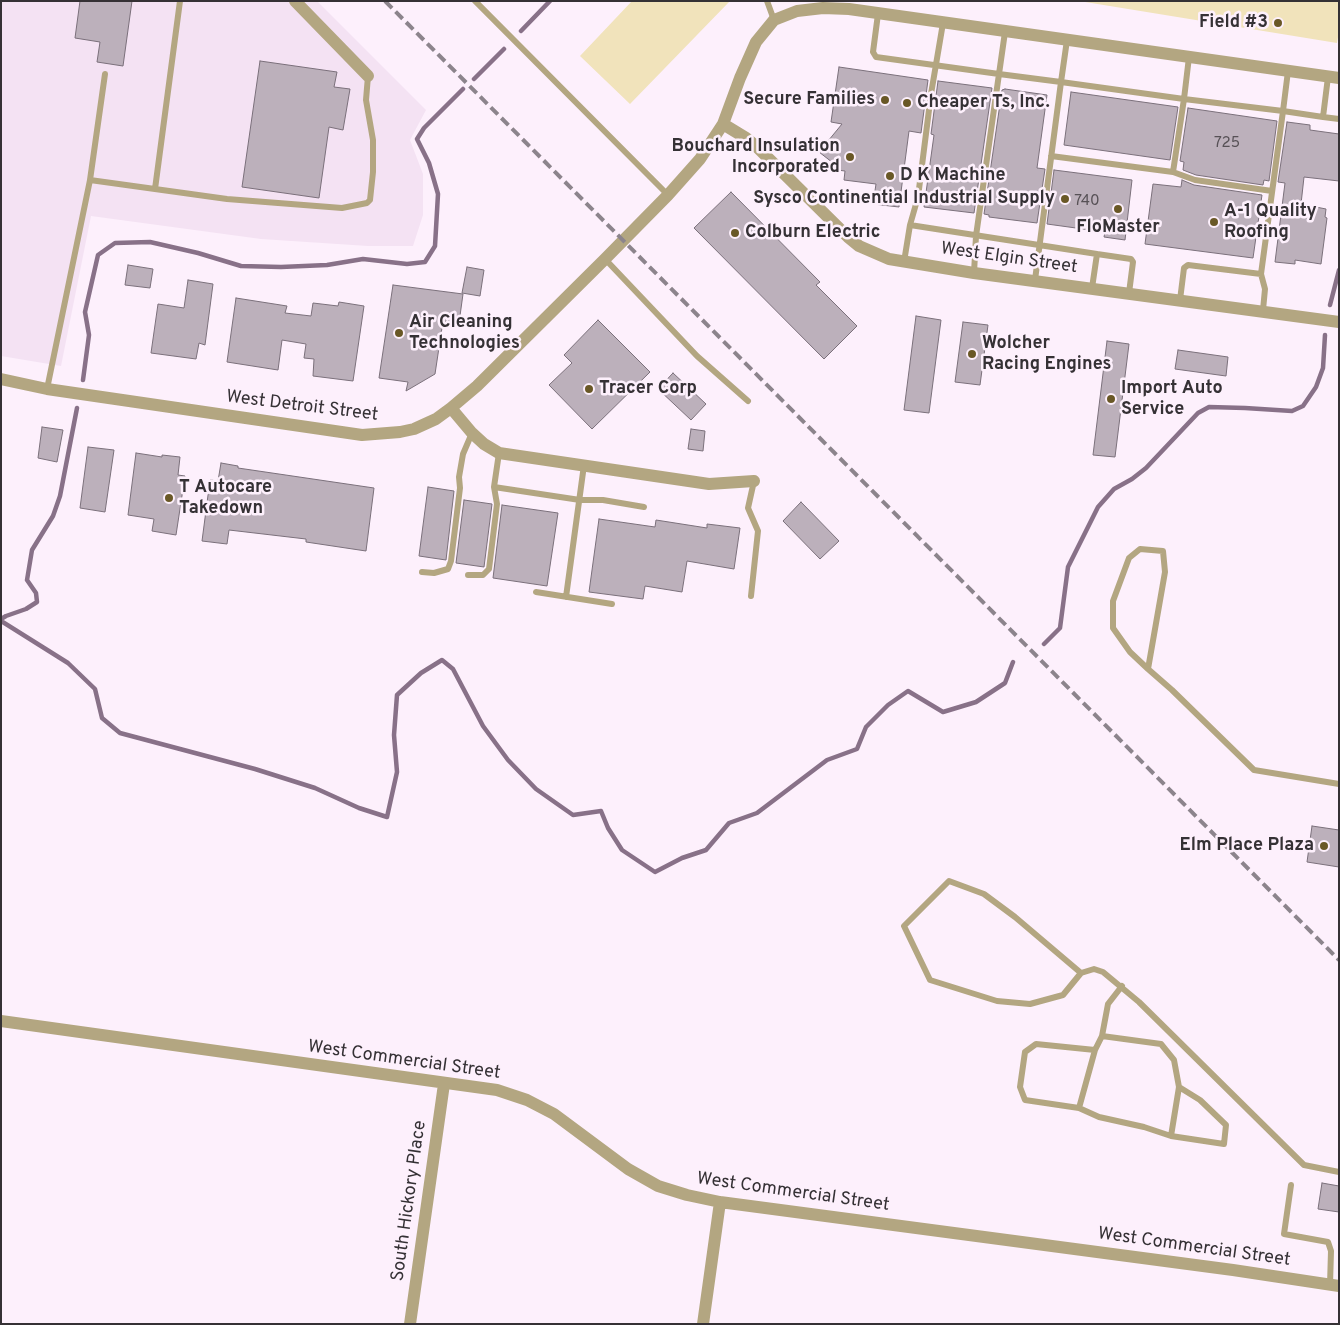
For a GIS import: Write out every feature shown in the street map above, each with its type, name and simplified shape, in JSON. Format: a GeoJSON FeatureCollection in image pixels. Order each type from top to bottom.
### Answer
{"type":"FeatureCollection","features":[{"type":"Feature","properties":{"kind":"street"},"geometry":{"type":"LineString","coordinates":[[296,1],[368,76]]}},
{"type":"Feature","properties":{"kind":"street"},"geometry":{"type":"LineString","coordinates":[[774,20],[797,10],[823,8],[1333,77]]}},
{"type":"Feature","properties":{"kind":"street","name":"West Detroit Street"},"geometry":{"type":"LineString","coordinates":[[1,379],[47,389],[362,435],[414,429],[436,419],[477,386],[668,195],[700,159],[723,124],[756,42],[774,20]]}},
{"type":"Feature","properties":{"kind":"street","name":"West Elgin Street"},"geometry":{"type":"LineString","coordinates":[[723,124],[757,147],[859,246],[889,259],[974,273],[1263,310],[1339,322]]}},
{"type":"Feature","properties":{"kind":"street"},"geometry":{"type":"LineString","coordinates":[[451,408],[472,433],[484,444],[499,453],[709,484],[754,481]]}},
{"type":"Feature","properties":{"kind":"street","name":"West Commercial Street"},"geometry":{"type":"LineString","coordinates":[[1,1021],[497,1090],[527,1100],[554,1114],[628,1168],[658,1186],[720,1202],[1224,1269],[1334,1286]]}},
{"type":"Feature","properties":{"kind":"street","name":"South Hickory Place"},"geometry":{"type":"LineString","coordinates":[[410,1324],[444,1084]]}},
{"type":"Feature","properties":{"kind":"street"},"geometry":{"type":"LineString","coordinates":[[703,1324],[720,1202]]}},
{"type":"Feature","properties":{"kind":"lane"},"geometry":{"type":"LineString","coordinates":[[155,189],[180,1]]}},
{"type":"Feature","properties":{"kind":"lane"},"geometry":{"type":"LineString","coordinates":[[768,1],[774,20]]}},
{"type":"Feature","properties":{"kind":"lane"},"geometry":{"type":"LineString","coordinates":[[479,3],[668,195]]}},
{"type":"Feature","properties":{"kind":"lane"},"geometry":{"type":"LineString","coordinates":[[878,14],[873,52],[876,56],[1184,99],[1339,118]]}},
{"type":"Feature","properties":{"kind":"lane"},"geometry":{"type":"LineString","coordinates":[[904,262],[910,225],[918,197],[942,23]]}},
{"type":"Feature","properties":{"kind":"lane"},"geometry":{"type":"LineString","coordinates":[[974,273],[976,236],[1005,32]]}},
{"type":"Feature","properties":{"kind":"lane"},"geometry":{"type":"LineString","coordinates":[[1034,280],[1067,40]]}},
{"type":"Feature","properties":{"kind":"lane"},"geometry":{"type":"LineString","coordinates":[[1173,172],[1189,57]]}},
{"type":"Feature","properties":{"kind":"lane"},"geometry":{"type":"LineString","coordinates":[[1263,310],[1265,289],[1261,274],[1288,71]]}},
{"type":"Feature","properties":{"kind":"lane"},"geometry":{"type":"LineString","coordinates":[[47,389],[90,180],[106,74]]}},
{"type":"Feature","properties":{"kind":"lane"},"geometry":{"type":"LineString","coordinates":[[90,180],[227,199],[342,208],[367,204],[370,200],[373,164],[373,140],[366,100],[368,76]]}},
{"type":"Feature","properties":{"kind":"lane"},"geometry":{"type":"LineString","coordinates":[[1323,117],[1333,77]]}},
{"type":"Feature","properties":{"kind":"lane"},"geometry":{"type":"LineString","coordinates":[[1051,156],[1173,172],[1195,180],[1272,191]]}},
{"type":"Feature","properties":{"kind":"lane"},"geometry":{"type":"LineString","coordinates":[[910,225],[1131,259],[1133,262],[1129,293]]}},
{"type":"Feature","properties":{"kind":"lane"},"geometry":{"type":"LineString","coordinates":[[1092,288],[1097,254]]}},
{"type":"Feature","properties":{"kind":"lane"},"geometry":{"type":"LineString","coordinates":[[605,259],[696,356],[748,401]]}},
{"type":"Feature","properties":{"kind":"lane"},"geometry":{"type":"LineString","coordinates":[[1180,300],[1184,268],[1188,265],[1261,274]]}},
{"type":"Feature","properties":{"kind":"lane"},"geometry":{"type":"LineString","coordinates":[[422,572],[434,573],[448,569],[463,454],[472,433]]}},
{"type":"Feature","properties":{"kind":"lane"},"geometry":{"type":"LineString","coordinates":[[468,575],[483,575],[489,569],[497,504],[494,487],[499,453]]}},
{"type":"Feature","properties":{"kind":"lane"},"geometry":{"type":"LineString","coordinates":[[566,597],[584,465]]}},
{"type":"Feature","properties":{"kind":"lane"},"geometry":{"type":"LineString","coordinates":[[751,596],[758,530],[748,508],[754,481]]}},
{"type":"Feature","properties":{"kind":"lane"},"geometry":{"type":"LineString","coordinates":[[494,487],[580,500],[603,500],[644,507]]}},
{"type":"Feature","properties":{"kind":"lane"},"geometry":{"type":"LineString","coordinates":[[1148,669],[1165,572],[1162,551],[1140,549],[1129,558],[1113,601],[1113,628],[1130,652],[1254,770],[1339,784]]}},
{"type":"Feature","properties":{"kind":"lane"},"geometry":{"type":"LineString","coordinates":[[536,592],[612,604]]}},
{"type":"Feature","properties":{"kind":"lane"},"geometry":{"type":"LineString","coordinates":[[1081,973],[1015,917],[984,894],[949,881],[904,926],[930,980],[996,1001],[1030,1004],[1063,995],[1081,973],[1094,969],[1103,972],[1139,1002],[1304,1164],[1339,1172]]}},
{"type":"Feature","properties":{"kind":"lane"},"geometry":{"type":"LineString","coordinates":[[1079,1108],[1095,1050],[1102,1036],[1108,1004],[1122,986]]}},
{"type":"Feature","properties":{"kind":"lane"},"geometry":{"type":"LineString","coordinates":[[1102,1036],[1162,1044],[1174,1060],[1179,1087],[1171,1136]]}},
{"type":"Feature","properties":{"kind":"lane"},"geometry":{"type":"LineString","coordinates":[[1095,1050],[1036,1044],[1025,1052],[1020,1087],[1025,1100],[1079,1108],[1099,1117],[1144,1127],[1171,1136],[1224,1144],[1226,1125],[1200,1100],[1179,1087]]}},
{"type":"Feature","properties":{"kind":"lane"},"geometry":{"type":"LineString","coordinates":[[1291,1185],[1284,1234],[1328,1242],[1331,1251],[1334,1286]]}},
{"type":"Feature","properties":{"kind":"shaded area"},"geometry":{"type":"Polygon","coordinates":[[[1,1],[317,1],[426,110],[410,140],[423,174],[423,215],[413,246],[368,246],[261,239],[91,216],[61,366],[1,356],[1,1]]]}},
{"type":"Feature","properties":{"kind":"shaded area"},"geometry":{"type":"Polygon","coordinates":[[[632,1],[730,1],[630,104],[580,56],[632,1]]]}},
{"type":"Feature","properties":{"kind":"shaded area","name":"Field #3"},"geometry":{"type":"Polygon","coordinates":[[[1079,1],[1339,1],[1339,31],[1337,43],[1079,1]]]}},
{"type":"Feature","properties":{"kind":"building"},"geometry":{"type":"Polygon","coordinates":[[[80,1],[132,1],[123,66],[97,62],[100,42],[75,38],[80,1]]]}},
{"type":"Feature","properties":{"kind":"building"},"geometry":{"type":"Polygon","coordinates":[[[260,61],[337,72],[334,87],[350,89],[343,130],[329,127],[319,198],[242,187],[260,61]]]}},
{"type":"Feature","properties":{"kind":"building"},"geometry":{"type":"Polygon","coordinates":[[[839,67],[928,80],[921,133],[909,131],[899,207],[873,204],[876,184],[844,180],[845,171],[837,170],[837,166],[819,152],[842,124],[831,122],[839,67]]]}},
{"type":"Feature","properties":{"kind":"building"},"geometry":{"type":"Polygon","coordinates":[[[938,81],[992,88],[974,213],[924,207],[934,135],[931,134],[938,81]]]}},
{"type":"Feature","properties":{"kind":"building"},"geometry":{"type":"Polygon","coordinates":[[[1002,90],[1047,95],[1037,168],[1045,169],[1037,223],[989,217],[989,215],[984,214],[1002,90]]]}},
{"type":"Feature","properties":{"kind":"building"},"geometry":{"type":"Polygon","coordinates":[[[1071,92],[1178,107],[1170,160],[1064,145],[1071,92]]]}},
{"type":"Feature","properties":{"kind":"building"},"geometry":{"type":"Polygon","coordinates":[[[1188,108],[1277,121],[1269,181],[1264,180],[1263,185],[1196,175],[1183,170],[1184,162],[1180,161],[1188,108]]]}},
{"type":"Feature","properties":{"kind":"building"},"geometry":{"type":"Polygon","coordinates":[[[1287,122],[1310,125],[1310,130],[1339,134],[1339,181],[1304,177],[1301,204],[1326,209],[1325,217],[1327,218],[1321,264],[1295,260],[1295,264],[1275,262],[1285,183],[1278,182],[1287,122]]]}},
{"type":"Feature","properties":{"kind":"building"},"geometry":{"type":"Polygon","coordinates":[[[1054,170],[1132,180],[1125,240],[1104,237],[1105,232],[1047,224],[1054,170]]]}},
{"type":"Feature","properties":{"kind":"building","name":"A-1 Quality Roofing"},"geometry":{"type":"Polygon","coordinates":[[[1182,180],[1194,185],[1262,195],[1253,258],[1145,244],[1153,184],[1181,187],[1182,180]]]}},
{"type":"Feature","properties":{"kind":"building"},"geometry":{"type":"Polygon","coordinates":[[[731,192],[820,282],[816,285],[857,326],[824,359],[694,228],[731,192]]]}},
{"type":"Feature","properties":{"kind":"building"},"geometry":{"type":"Polygon","coordinates":[[[128,265],[153,269],[150,288],[125,285],[128,265]]]}},
{"type":"Feature","properties":{"kind":"building"},"geometry":{"type":"Polygon","coordinates":[[[467,267],[484,270],[480,296],[462,293],[467,267]]]}},
{"type":"Feature","properties":{"kind":"building"},"geometry":{"type":"Polygon","coordinates":[[[188,280],[213,284],[205,345],[199,343],[196,359],[151,353],[158,304],[184,308],[188,280]]]}},
{"type":"Feature","properties":{"kind":"building"},"geometry":{"type":"Polygon","coordinates":[[[393,285],[463,294],[459,323],[443,321],[435,374],[406,391],[408,382],[379,378],[393,285]]]}},
{"type":"Feature","properties":{"kind":"building"},"geometry":{"type":"Polygon","coordinates":[[[236,298],[287,306],[285,313],[311,316],[313,303],[338,306],[339,302],[364,306],[353,381],[313,376],[314,359],[304,358],[306,344],[282,340],[278,370],[227,362],[236,298]]]}},
{"type":"Feature","properties":{"kind":"building"},"geometry":{"type":"Polygon","coordinates":[[[916,316],[941,320],[929,413],[904,410],[916,316]]]}},
{"type":"Feature","properties":{"kind":"building","name":"Tracer Corp"},"geometry":{"type":"Polygon","coordinates":[[[598,320],[650,372],[592,429],[549,385],[572,363],[564,355],[598,320]]]}},
{"type":"Feature","properties":{"kind":"building","name":"Wolcher Racing Engines"},"geometry":{"type":"Polygon","coordinates":[[[963,322],[988,325],[980,385],[955,382],[963,322]]]}},
{"type":"Feature","properties":{"kind":"building","name":"Import Auto Service"},"geometry":{"type":"Polygon","coordinates":[[[1107,341],[1129,344],[1115,457],[1093,455],[1107,341]]]}},
{"type":"Feature","properties":{"kind":"building"},"geometry":{"type":"Polygon","coordinates":[[[1178,350],[1228,357],[1226,376],[1175,369],[1178,350]]]}},
{"type":"Feature","properties":{"kind":"building"},"geometry":{"type":"Polygon","coordinates":[[[673,373],[706,404],[691,420],[658,389],[673,373]]]}},
{"type":"Feature","properties":{"kind":"building"},"geometry":{"type":"Polygon","coordinates":[[[42,427],[63,430],[57,462],[38,458],[42,427]]]}},
{"type":"Feature","properties":{"kind":"building"},"geometry":{"type":"Polygon","coordinates":[[[691,429],[705,431],[703,451],[688,449],[691,429]]]}},
{"type":"Feature","properties":{"kind":"building"},"geometry":{"type":"Polygon","coordinates":[[[88,447],[114,450],[105,512],[80,508],[88,447]]]}},
{"type":"Feature","properties":{"kind":"building"},"geometry":{"type":"Polygon","coordinates":[[[136,453],[162,457],[162,455],[180,457],[178,475],[185,476],[176,535],[152,531],[154,519],[128,515],[136,453]]]}},
{"type":"Feature","properties":{"kind":"building"},"geometry":{"type":"Polygon","coordinates":[[[221,463],[238,466],[238,468],[374,488],[366,551],[306,542],[306,539],[229,530],[227,544],[202,541],[210,480],[218,481],[221,463]]]}},
{"type":"Feature","properties":{"kind":"building"},"geometry":{"type":"Polygon","coordinates":[[[428,487],[454,491],[446,560],[419,556],[428,487]]]}},
{"type":"Feature","properties":{"kind":"building"},"geometry":{"type":"Polygon","coordinates":[[[464,500],[492,504],[484,567],[456,563],[464,500]]]}},
{"type":"Feature","properties":{"kind":"building"},"geometry":{"type":"Polygon","coordinates":[[[801,502],[839,541],[820,559],[783,521],[801,502]]]}},
{"type":"Feature","properties":{"kind":"building"},"geometry":{"type":"Polygon","coordinates":[[[502,505],[558,513],[547,586],[493,578],[502,505]]]}},
{"type":"Feature","properties":{"kind":"building"},"geometry":{"type":"Polygon","coordinates":[[[599,519],[655,527],[656,520],[707,528],[707,524],[740,528],[734,569],[687,561],[682,592],[645,586],[643,599],[589,592],[599,519]]]}},
{"type":"Feature","properties":{"kind":"building","name":"Elm Place Plaza"},"geometry":{"type":"Polygon","coordinates":[[[1312,826],[1339,830],[1339,867],[1307,862],[1312,826]]]}},
{"type":"Feature","properties":{"kind":"building"},"geometry":{"type":"Polygon","coordinates":[[[1322,1183],[1339,1186],[1339,1212],[1318,1209],[1322,1183]]]}},
{"type":"Feature","properties":{"kind":"waterway"},"geometry":{"type":"LineString","coordinates":[[521,31],[550,1]]}},
{"type":"Feature","properties":{"kind":"waterway"},"geometry":{"type":"LineString","coordinates":[[474,79],[504,49]]}},
{"type":"Feature","properties":{"kind":"waterway"},"geometry":{"type":"LineString","coordinates":[[83,380],[89,335],[85,312],[98,255],[115,243],[150,242],[198,253],[241,266],[327,265],[363,259],[407,264],[425,262],[435,246],[438,194],[429,163],[417,139],[424,128],[463,89]]}},
{"type":"Feature","properties":{"kind":"waterway"},"geometry":{"type":"LineString","coordinates":[[1330,305],[1339,270]]}},
{"type":"Feature","properties":{"kind":"waterway"},"geometry":{"type":"LineString","coordinates":[[1044,644],[1060,628],[1068,567],[1098,507],[1114,489],[1132,479],[1146,468],[1198,413],[1209,407],[1292,411],[1303,406],[1316,387],[1323,368],[1325,335]]}},
{"type":"Feature","properties":{"kind":"waterway"},"geometry":{"type":"LineString","coordinates":[[1,619],[26,609],[37,602],[36,593],[27,580],[32,550],[53,516],[60,496],[77,408]]}},
{"type":"Feature","properties":{"kind":"waterway"},"geometry":{"type":"LineString","coordinates":[[1,621],[68,663],[95,689],[102,718],[120,733],[255,769],[315,788],[359,808],[387,817],[397,772],[394,735],[397,695],[421,673],[442,660],[453,669],[483,726],[508,760],[536,789],[573,815],[601,811],[608,828],[622,850],[655,872],[682,858],[706,850],[729,823],[757,813],[827,760],[857,749],[866,727],[888,705],[908,691],[943,712],[976,702],[1005,683],[1013,662]]}},
{"type":"Feature","properties":{"kind":"railway"},"geometry":{"type":"LineString","coordinates":[[385,1],[1339,960]]}},
{"type":"Feature","properties":{"kind":"place","name":"Field #3"},"geometry":{"type":"Point","coordinates":[1278,23]}},
{"type":"Feature","properties":{"kind":"place","name":"Secure Families"},"geometry":{"type":"Point","coordinates":[885,100]}},
{"type":"Feature","properties":{"kind":"place","name":"Cheaper Ts, Inc."},"geometry":{"type":"Point","coordinates":[907,103]}},
{"type":"Feature","properties":{"kind":"place","name":"Bouchard Insulation Incorporated"},"geometry":{"type":"Point","coordinates":[850,157]}},
{"type":"Feature","properties":{"kind":"place","name":"D K Machine"},"geometry":{"type":"Point","coordinates":[890,176]}},
{"type":"Feature","properties":{"kind":"place","name":"Sysco Continential Industrial Supply"},"geometry":{"type":"Point","coordinates":[1065,199]}},
{"type":"Feature","properties":{"kind":"place","name":"FloMaster"},"geometry":{"type":"Point","coordinates":[1118,209]}},
{"type":"Feature","properties":{"kind":"place","name":"A-1 Quality Roofing"},"geometry":{"type":"Point","coordinates":[1214,222]}},
{"type":"Feature","properties":{"kind":"place","name":"Colburn Electric"},"geometry":{"type":"Point","coordinates":[735,233]}},
{"type":"Feature","properties":{"kind":"place","name":"Air Cleaning Technologies"},"geometry":{"type":"Point","coordinates":[399,333]}},
{"type":"Feature","properties":{"kind":"place","name":"Wolcher Racing Engines"},"geometry":{"type":"Point","coordinates":[972,354]}},
{"type":"Feature","properties":{"kind":"place","name":"Tracer Corp"},"geometry":{"type":"Point","coordinates":[589,389]}},
{"type":"Feature","properties":{"kind":"place","name":"Import Auto Service"},"geometry":{"type":"Point","coordinates":[1111,399]}},
{"type":"Feature","properties":{"kind":"place","name":"T Autocare Takedown"},"geometry":{"type":"Point","coordinates":[169,498]}},
{"type":"Feature","properties":{"kind":"place","name":"Elm Place Plaza"},"geometry":{"type":"Point","coordinates":[1324,846]}}]}
